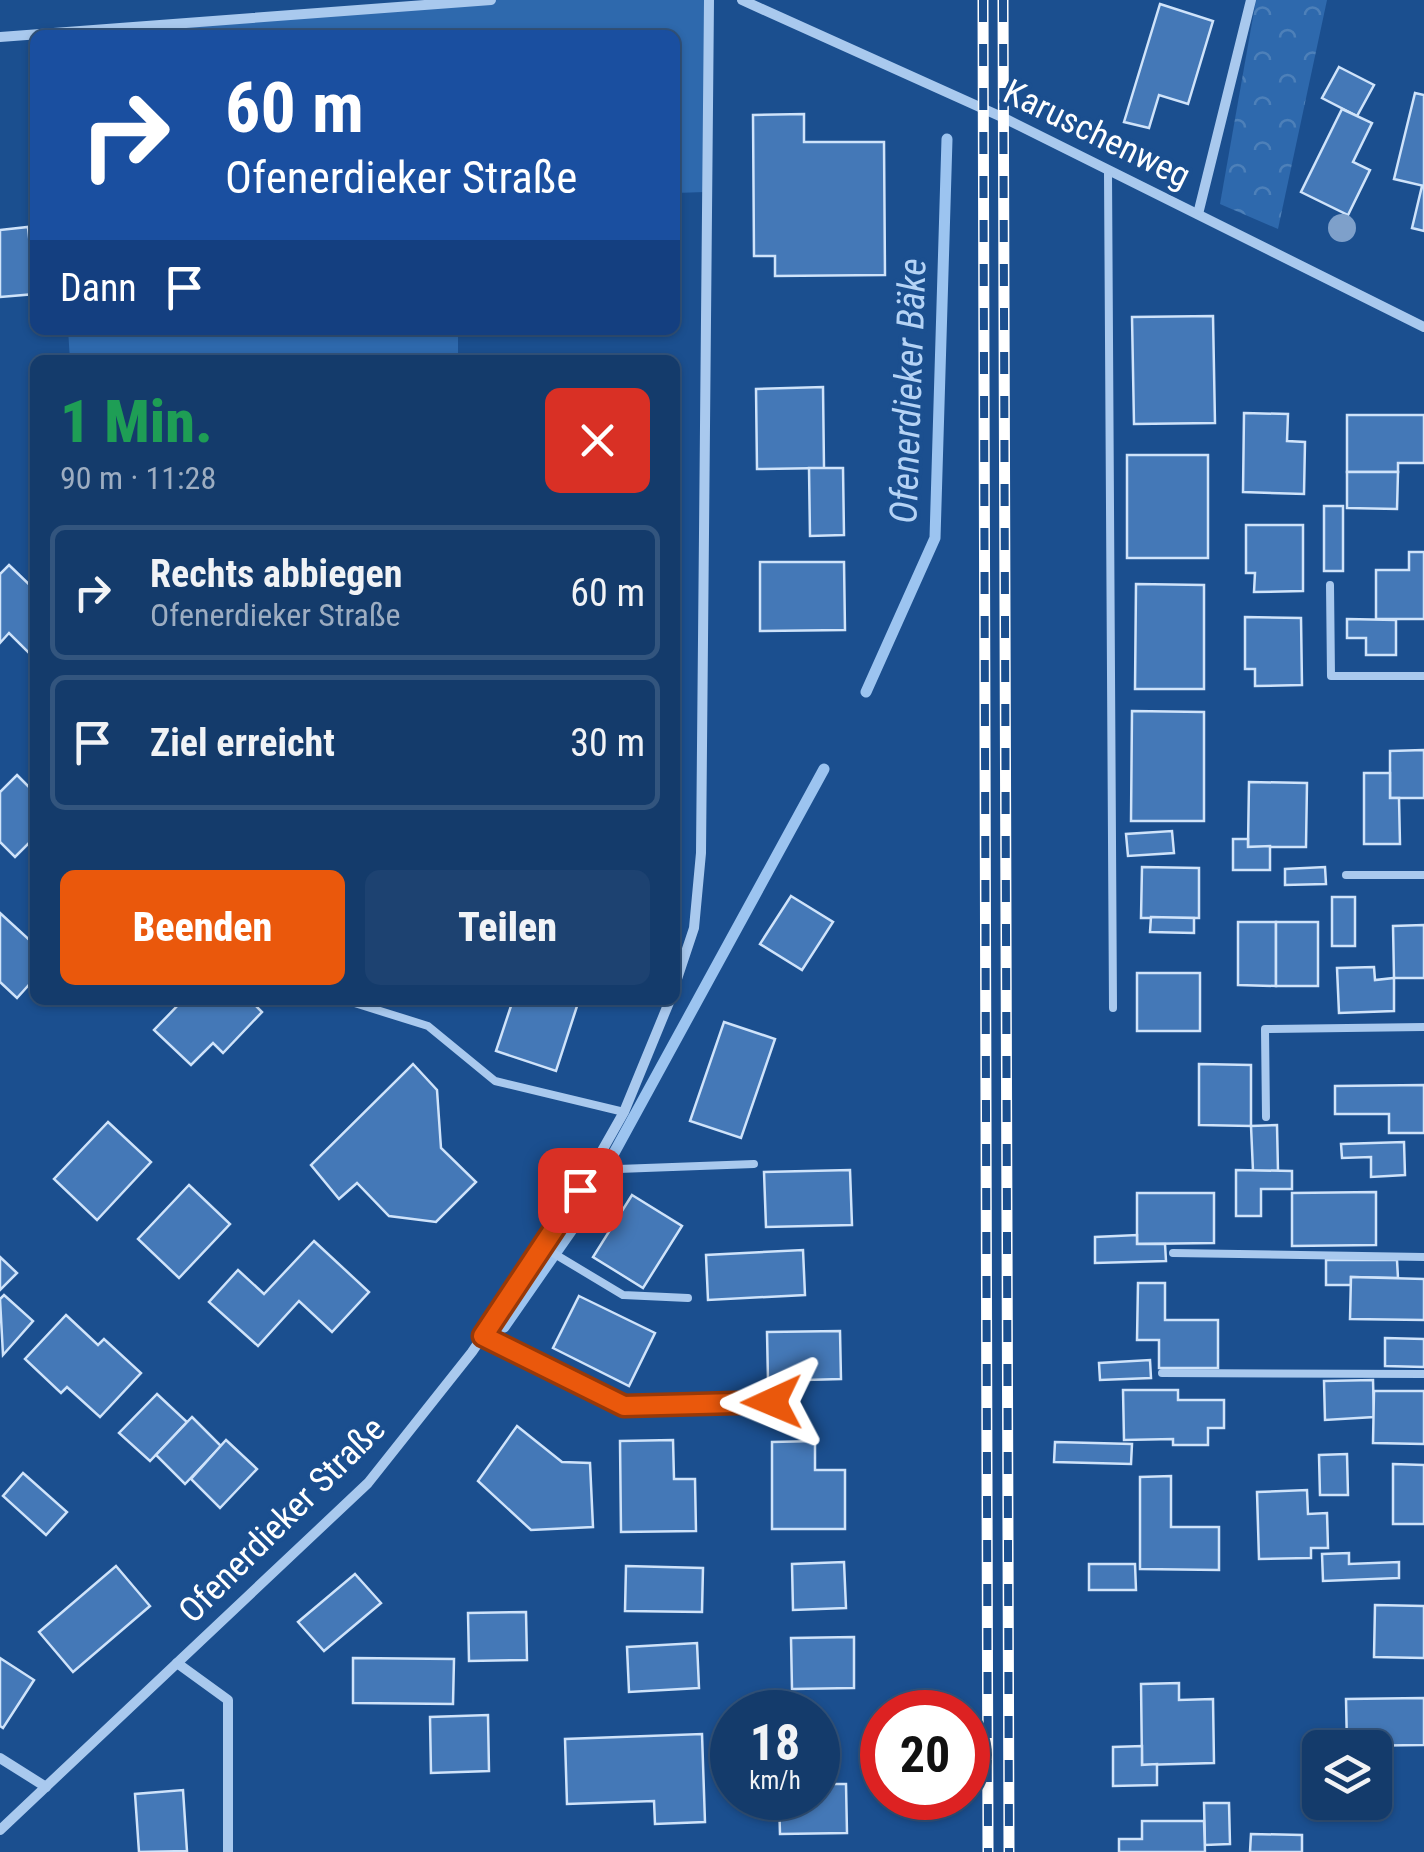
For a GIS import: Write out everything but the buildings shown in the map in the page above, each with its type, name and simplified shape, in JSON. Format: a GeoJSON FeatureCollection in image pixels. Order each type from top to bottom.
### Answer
{"type":"FeatureCollection","features":[{"type":"Feature","properties":{"kind":"street"},"geometry":{"type":"LineString","coordinates":[[93,30],[491,0]]}},
{"type":"Feature","properties":{"kind":"street"},"geometry":{"type":"LineString","coordinates":[[680,970],[694,928],[701,853],[709,0]]}},
{"type":"Feature","properties":{"kind":"street","name":"Karuschenweg"},"geometry":{"type":"LineString","coordinates":[[742,0],[1004,118],[1108,173],[1424,326]]}},
{"type":"Feature","properties":{"kind":"street"},"geometry":{"type":"LineString","coordinates":[[1198,214],[1251,0]]}},
{"type":"Feature","properties":{"kind":"street"},"geometry":{"type":"LineString","coordinates":[[0,37],[30,35]]}},
{"type":"Feature","properties":{"kind":"street","name":"Ofenerdieker Straße"},"geometry":{"type":"LineString","coordinates":[[0,1830],[265,1585],[368,1483],[483,1336],[591,1170],[624,1112],[668,1005]]}},
{"type":"Feature","properties":{"kind":"street"},"geometry":{"type":"LineString","coordinates":[[177,1663],[228,1700],[228,1852]]}},
{"type":"Feature","properties":{"kind":"street"},"geometry":{"type":"LineString","coordinates":[[0,1758],[46,1787]]}},
{"type":"Feature","properties":{"kind":"lane"},"geometry":{"type":"LineString","coordinates":[[1108,173],[1113,1008]]}},
{"type":"Feature","properties":{"kind":"lane"},"geometry":{"type":"LineString","coordinates":[[1330,586],[1332,676],[1424,676]]}},
{"type":"Feature","properties":{"kind":"lane"},"geometry":{"type":"LineString","coordinates":[[1346,875],[1424,875]]}},
{"type":"Feature","properties":{"kind":"lane"},"geometry":{"type":"LineString","coordinates":[[361,1005],[428,1026],[495,1081],[624,1112]]}},
{"type":"Feature","properties":{"kind":"lane"},"geometry":{"type":"LineString","coordinates":[[1266,1117],[1265,1029],[1424,1026]]}},
{"type":"Feature","properties":{"kind":"lane"},"geometry":{"type":"LineString","coordinates":[[591,1170],[754,1164]]}},
{"type":"Feature","properties":{"kind":"lane"},"geometry":{"type":"LineString","coordinates":[[543,1246],[623,1295],[688,1298]]}},
{"type":"Feature","properties":{"kind":"lane"},"geometry":{"type":"LineString","coordinates":[[1172,1253],[1424,1256]]}},
{"type":"Feature","properties":{"kind":"lane"},"geometry":{"type":"LineString","coordinates":[[483,1336],[624,1406],[772,1402]]}},
{"type":"Feature","properties":{"kind":"lane"},"geometry":{"type":"LineString","coordinates":[[1162,1373],[1424,1374]]}},
{"type":"Feature","properties":{"kind":"green space"},"geometry":{"type":"Polygon","coordinates":[[[492,0],[709,0],[706,192],[680,193],[680,30],[112,30],[492,0]]]}},
{"type":"Feature","properties":{"kind":"green space"},"geometry":{"type":"Polygon","coordinates":[[[1256,0],[1327,0],[1278,229],[1220,204],[1256,0]]]}},
{"type":"Feature","properties":{"kind":"green space"},"geometry":{"type":"Polygon","coordinates":[[[68,335],[458,335],[458,355],[70,355],[68,335]]]}},
{"type":"Feature","properties":{"kind":"waterway","name":"Ofenerdieker Bäke"},"geometry":{"type":"LineString","coordinates":[[866,692],[935,538],[947,139]]}},
{"type":"Feature","properties":{"kind":"waterway","name":"Ofenerdieker Bäke"},"geometry":{"type":"LineString","coordinates":[[504,1327],[573,1228],[824,769]]}},
{"type":"Feature","properties":{"kind":"railway"},"geometry":{"type":"LineString","coordinates":[[983,0],[988,1852]]}},
{"type":"Feature","properties":{"kind":"railway"},"geometry":{"type":"LineString","coordinates":[[1003,0],[1009,1852]]}},
{"type":"Feature","properties":{"kind":"route"},"geometry":{"type":"LineString","coordinates":[[580,1190],[483,1336],[624,1406],[772,1402]]}}]}
